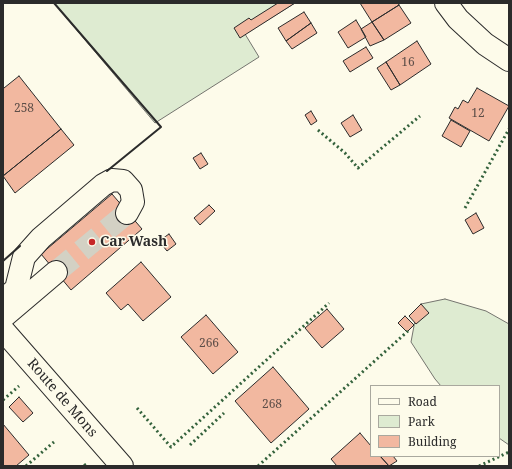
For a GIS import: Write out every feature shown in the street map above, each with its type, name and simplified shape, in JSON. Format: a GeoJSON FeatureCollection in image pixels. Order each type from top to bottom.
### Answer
{"type":"FeatureCollection","features":[{"type":"Feature","properties":{"kind":"main road"},"geometry":{"type":"LineString","coordinates":[[446,3],[458,19],[485,44],[509,60]]}},
{"type":"Feature","properties":{"kind":"main road"},"geometry":{"type":"LineString","coordinates":[[3,300],[16,289],[24,257],[41,238],[103,185],[112,180],[123,181],[131,190],[133,202],[127,213]]}},
{"type":"Feature","properties":{"kind":"main road"},"geometry":{"type":"LineString","coordinates":[[3,317],[56,272]]}},
{"type":"Feature","properties":{"kind":"main road","name":"Route de Mons"},"geometry":{"type":"LineString","coordinates":[[3,330],[122,466]]}},
{"type":"Feature","properties":{"kind":"green space"},"geometry":{"type":"Polygon","coordinates":[[[54,3],[295,3],[245,34],[259,57],[155,123],[54,3]]]}},
{"type":"Feature","properties":{"kind":"green space"},"geometry":{"type":"Polygon","coordinates":[[[445,299],[486,311],[509,324],[509,445],[500,439],[500,385],[440,385],[411,342],[416,315],[421,304],[445,299]]]}},
{"type":"Feature","properties":{"kind":"building"},"geometry":{"type":"Polygon","coordinates":[[[278,3],[295,3],[240,38],[234,28],[249,18],[251,20],[278,3]]]}},
{"type":"Feature","properties":{"kind":"building"},"geometry":{"type":"Polygon","coordinates":[[[360,3],[398,3],[399,5],[372,22],[360,3]]]}},
{"type":"Feature","properties":{"kind":"building"},"geometry":{"type":"Polygon","coordinates":[[[399,5],[411,23],[384,40],[372,22],[399,5]]]}},
{"type":"Feature","properties":{"kind":"building"},"geometry":{"type":"Polygon","coordinates":[[[304,12],[311,23],[286,41],[278,28],[304,12]]]}},
{"type":"Feature","properties":{"kind":"building"},"geometry":{"type":"Polygon","coordinates":[[[356,20],[366,37],[348,48],[338,32],[356,20]]]}},
{"type":"Feature","properties":{"kind":"building"},"geometry":{"type":"Polygon","coordinates":[[[372,22],[384,40],[370,46],[361,29],[372,22]]]}},
{"type":"Feature","properties":{"kind":"building"},"geometry":{"type":"Polygon","coordinates":[[[311,23],[317,33],[292,49],[286,41],[311,23]]]}},
{"type":"Feature","properties":{"kind":"building"},"geometry":{"type":"Polygon","coordinates":[[[417,41],[431,64],[400,85],[386,62],[417,41]]]}},
{"type":"Feature","properties":{"kind":"building"},"geometry":{"type":"Polygon","coordinates":[[[366,47],[373,58],[350,72],[343,61],[366,47]]]}},
{"type":"Feature","properties":{"kind":"building"},"geometry":{"type":"Polygon","coordinates":[[[386,62],[400,85],[391,90],[377,68],[386,62]]]}},
{"type":"Feature","properties":{"kind":"building"},"geometry":{"type":"Polygon","coordinates":[[[19,76],[61,129],[3,176],[3,87],[4,88],[19,76]]]}},
{"type":"Feature","properties":{"kind":"building"},"geometry":{"type":"Polygon","coordinates":[[[477,88],[509,106],[489,141],[449,118],[455,107],[458,109],[463,100],[468,103],[477,88]]]}},
{"type":"Feature","properties":{"kind":"building"},"geometry":{"type":"Polygon","coordinates":[[[311,111],[317,121],[311,125],[305,115],[311,111]]]}},
{"type":"Feature","properties":{"kind":"building"},"geometry":{"type":"Polygon","coordinates":[[[353,115],[362,130],[350,137],[341,123],[353,115]]]}},
{"type":"Feature","properties":{"kind":"building"},"geometry":{"type":"Polygon","coordinates":[[[451,120],[470,131],[461,147],[442,136],[451,120]]]}},
{"type":"Feature","properties":{"kind":"building"},"geometry":{"type":"Polygon","coordinates":[[[61,129],[74,145],[15,193],[3,176],[61,129]]]}},
{"type":"Feature","properties":{"kind":"building"},"geometry":{"type":"Polygon","coordinates":[[[201,153],[208,164],[200,169],[193,158],[201,153]]]}},
{"type":"Feature","properties":{"kind":"building","name":"Car Wash"},"geometry":{"type":"Polygon","coordinates":[[[112,194],[142,229],[71,290],[41,254],[112,194]]]}},
{"type":"Feature","properties":{"kind":"building"},"geometry":{"type":"Polygon","coordinates":[[[209,205],[215,211],[200,225],[194,218],[209,205]]]}},
{"type":"Feature","properties":{"kind":"building"},"geometry":{"type":"Polygon","coordinates":[[[476,213],[484,228],[473,234],[465,220],[476,213]]]}},
{"type":"Feature","properties":{"kind":"building"},"geometry":{"type":"Polygon","coordinates":[[[169,234],[176,244],[167,251],[159,241],[169,234]]]}},
{"type":"Feature","properties":{"kind":"building"},"geometry":{"type":"Polygon","coordinates":[[[141,262],[171,297],[143,321],[128,304],[121,310],[106,293],[141,262]]]}},
{"type":"Feature","properties":{"kind":"building"},"geometry":{"type":"Polygon","coordinates":[[[421,304],[429,313],[416,324],[409,316],[421,304]]]}},
{"type":"Feature","properties":{"kind":"building"},"geometry":{"type":"Polygon","coordinates":[[[327,309],[344,329],[322,348],[305,328],[327,309]]]}},
{"type":"Feature","properties":{"kind":"building"},"geometry":{"type":"Polygon","coordinates":[[[206,315],[238,352],[213,374],[181,337],[206,315]]]}},
{"type":"Feature","properties":{"kind":"building"},"geometry":{"type":"Polygon","coordinates":[[[405,316],[414,325],[407,332],[398,323],[405,316]]]}},
{"type":"Feature","properties":{"kind":"building"},"geometry":{"type":"Polygon","coordinates":[[[273,367],[309,409],[271,443],[235,401],[273,367]]]}},
{"type":"Feature","properties":{"kind":"building"},"geometry":{"type":"Polygon","coordinates":[[[19,397],[33,413],[23,422],[9,407],[19,397]]]}},
{"type":"Feature","properties":{"kind":"building"},"geometry":{"type":"Polygon","coordinates":[[[3,424],[29,455],[16,466],[3,466],[3,424]]]}},
{"type":"Feature","properties":{"kind":"building"},"geometry":{"type":"Polygon","coordinates":[[[360,433],[370,445],[370,457],[381,457],[389,466],[337,466],[331,459],[360,433]]]}},
{"type":"Feature","properties":{"kind":"building"},"geometry":{"type":"Polygon","coordinates":[[[381,457],[394,457],[397,461],[389,466],[381,457]]]}},
{"type":"Feature","properties":{"kind":"tunnel"},"geometry":{"type":"LineString","coordinates":[[56,272],[127,213]]}},
{"type":"Feature","properties":{"kind":"hedge"},"geometry":{"type":"LineString","coordinates":[[318,130],[345,153],[358,168],[420,116]]}},
{"type":"Feature","properties":{"kind":"hedge"},"geometry":{"type":"LineString","coordinates":[[465,208],[509,129]]}},
{"type":"Feature","properties":{"kind":"hedge"},"geometry":{"type":"LineString","coordinates":[[137,408],[171,447],[329,303]]}},
{"type":"Feature","properties":{"kind":"hedge"},"geometry":{"type":"LineString","coordinates":[[258,466],[408,331]]}},
{"type":"Feature","properties":{"kind":"hedge"},"geometry":{"type":"LineString","coordinates":[[3,400],[19,386]]}},
{"type":"Feature","properties":{"kind":"hedge"},"geometry":{"type":"LineString","coordinates":[[190,445],[224,413]]}},
{"type":"Feature","properties":{"kind":"hedge"},"geometry":{"type":"LineString","coordinates":[[26,466],[54,442]]}},
{"type":"Feature","properties":{"kind":"hedge"},"geometry":{"type":"LineString","coordinates":[[500,456],[509,452]]}},
{"type":"Feature","properties":{"kind":"hedge"},"geometry":{"type":"LineString","coordinates":[[479,466],[498,457]]}},
{"type":"Feature","properties":{"kind":"wall"},"geometry":{"type":"LineString","coordinates":[[54,3],[161,127],[107,171]]}},
{"type":"Feature","properties":{"kind":"wall"},"geometry":{"type":"LineString","coordinates":[[3,261],[20,246]]}},
{"type":"Feature","properties":{"kind":"place","name":"Car Wash"},"geometry":{"type":"Point","coordinates":[92,242]}}]}
